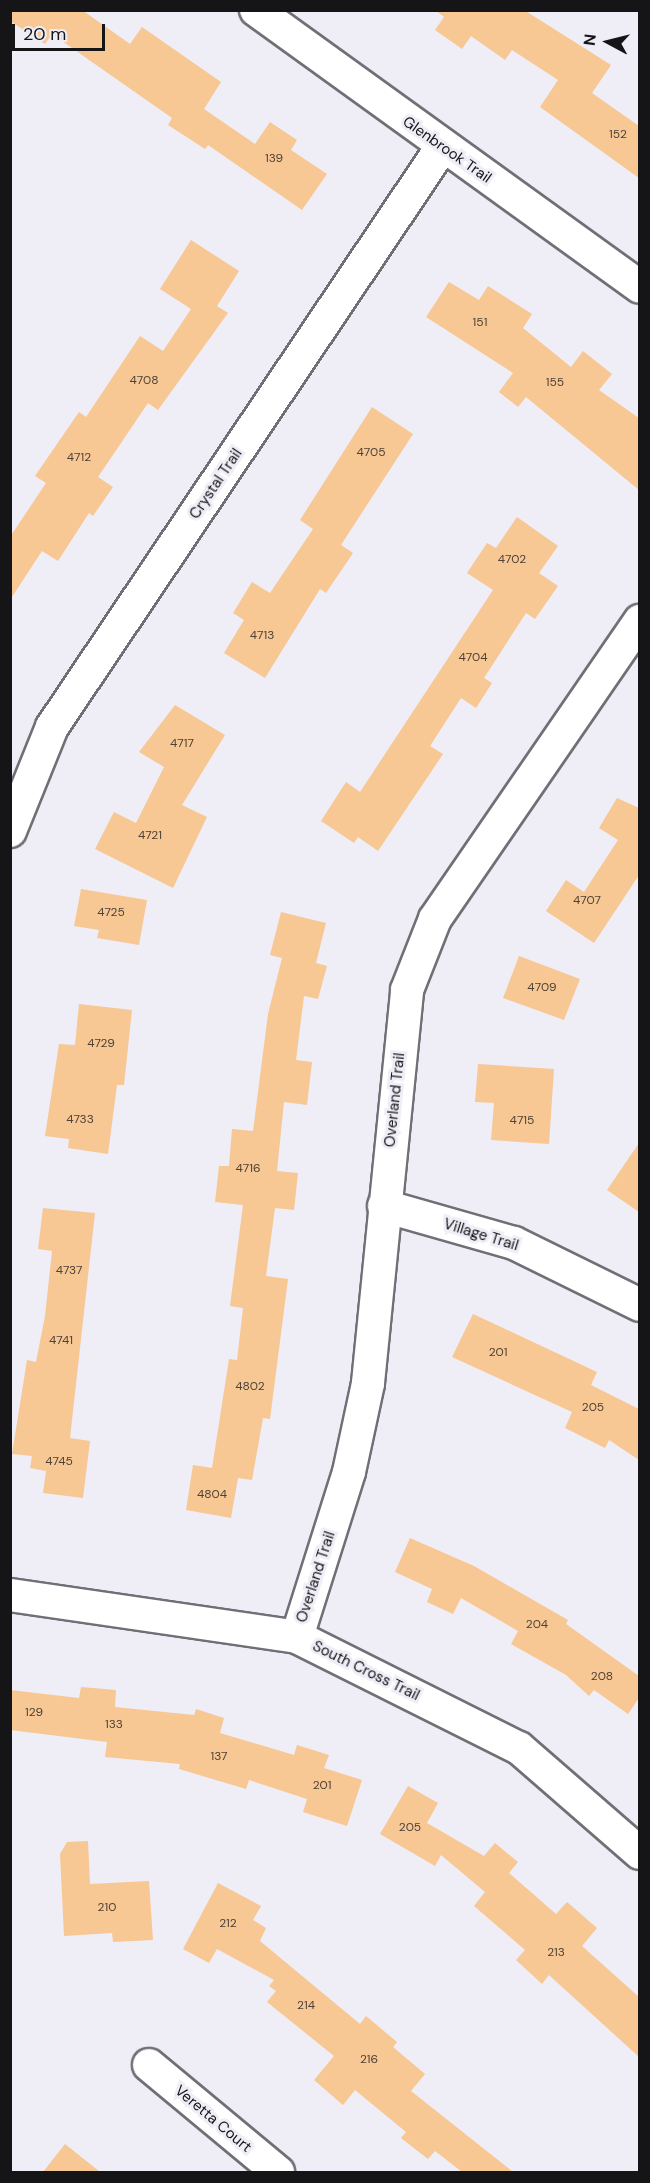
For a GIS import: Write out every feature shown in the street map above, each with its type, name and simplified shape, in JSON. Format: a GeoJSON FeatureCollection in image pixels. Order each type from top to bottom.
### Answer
{"type":"FeatureCollection","features":[{"type":"Feature","properties":{"kind":"street","name":"Glenbrook Trail"},"geometry":{"type":"LineString","coordinates":[[256,10],[639,288]]}},
{"type":"Feature","properties":{"kind":"street","name":"Crystal Trail"},"geometry":{"type":"LineString","coordinates":[[10,831],[52,728],[442,147]]}},
{"type":"Feature","properties":{"kind":"street","name":"Overland Trail"},"geometry":{"type":"LineString","coordinates":[[297,1637],[349,1472],[365,1394],[407,990],[435,919],[639,621]]}},
{"type":"Feature","properties":{"kind":"street","name":"Village Trail"},"geometry":{"type":"LineString","coordinates":[[384,1206],[514,1243],[639,1305]]}},
{"type":"Feature","properties":{"kind":"street","name":"South Cross Trail"},"geometry":{"type":"LineString","coordinates":[[10,1595],[297,1637],[519,1748],[639,1853]]}},
{"type":"Feature","properties":{"kind":"street","name":"Veretta Court"},"geometry":{"type":"LineString","coordinates":[[149,2065],[278,2172]]}},
{"type":"Feature","properties":{"kind":"building"},"geometry":{"type":"Polygon","coordinates":[[[10,10],[82,10],[130,44],[142,27],[221,82],[204,109],[255,144],[270,122],[297,140],[291,150],[327,174],[302,210],[208,145],[205,149],[168,125],[172,118],[52,34],[45,44],[10,21],[10,10]]]}},
{"type":"Feature","properties":{"kind":"building"},"geometry":{"type":"Polygon","coordinates":[[[435,10],[524,10],[611,65],[592,93],[639,126],[639,178],[540,107],[558,80],[512,50],[505,60],[471,36],[462,49],[435,30],[444,17],[435,10]]]}},
{"type":"Feature","properties":{"kind":"building"},"geometry":{"type":"Polygon","coordinates":[[[191,240],[239,271],[217,306],[228,313],[158,410],[148,403],[98,477],[113,487],[93,516],[89,513],[58,561],[42,551],[10,600],[10,537],[46,483],[35,476],[79,412],[86,417],[140,336],[163,351],[191,309],[160,289],[191,240]]]}},
{"type":"Feature","properties":{"kind":"building"},"geometry":{"type":"Polygon","coordinates":[[[449,282],[479,300],[488,286],[532,314],[523,328],[571,367],[583,351],[612,374],[599,390],[639,418],[639,490],[526,397],[518,407],[499,392],[513,373],[426,317],[449,282]]]}},
{"type":"Feature","properties":{"kind":"building"},"geometry":{"type":"Polygon","coordinates":[[[372,407],[413,434],[341,545],[353,553],[326,593],[320,589],[265,678],[224,653],[244,620],[233,613],[252,582],[270,593],[313,529],[300,520],[372,407]]]}},
{"type":"Feature","properties":{"kind":"building"},"geometry":{"type":"Polygon","coordinates":[[[517,517],[558,546],[539,573],[558,586],[535,619],[526,613],[484,678],[492,683],[476,708],[461,698],[430,746],[443,754],[378,851],[358,837],[354,843],[321,821],[346,782],[360,792],[493,590],[467,573],[487,543],[496,548],[517,517]]]}},
{"type":"Feature","properties":{"kind":"building"},"geometry":{"type":"Polygon","coordinates":[[[175,705],[225,735],[182,805],[207,817],[173,888],[95,849],[114,812],[136,823],[164,767],[139,752],[175,705]]]}},
{"type":"Feature","properties":{"kind":"building"},"geometry":{"type":"Polygon","coordinates":[[[617,798],[639,808],[639,875],[594,943],[546,911],[566,880],[584,892],[618,840],[599,828],[617,798]]]}},
{"type":"Feature","properties":{"kind":"building"},"geometry":{"type":"Polygon","coordinates":[[[81,889],[147,900],[139,945],[97,938],[99,930],[74,926],[81,889]]]}},
{"type":"Feature","properties":{"kind":"building"},"geometry":{"type":"Polygon","coordinates":[[[281,912],[326,923],[316,963],[327,966],[318,999],[304,996],[296,1060],[312,1062],[307,1105],[284,1102],[277,1171],[298,1173],[294,1210],[275,1208],[266,1276],[288,1279],[270,1419],[263,1418],[252,1480],[238,1478],[231,1518],[186,1510],[193,1465],[212,1468],[229,1359],[237,1360],[243,1308],[230,1306],[243,1205],[215,1202],[219,1166],[229,1166],[232,1129],[253,1131],[268,1014],[282,958],[270,955],[281,912]]]}},
{"type":"Feature","properties":{"kind":"building"},"geometry":{"type":"Polygon","coordinates":[[[519,956],[580,979],[564,1020],[503,998],[519,956]]]}},
{"type":"Feature","properties":{"kind":"building"},"geometry":{"type":"Polygon","coordinates":[[[79,1004],[132,1010],[124,1085],[117,1085],[108,1154],[68,1148],[69,1139],[45,1136],[59,1044],[75,1045],[79,1004]]]}},
{"type":"Feature","properties":{"kind":"building"},"geometry":{"type":"Polygon","coordinates":[[[478,1064],[554,1069],[549,1144],[491,1140],[494,1103],[475,1102],[478,1064]]]}},
{"type":"Feature","properties":{"kind":"building"},"geometry":{"type":"Polygon","coordinates":[[[639,1143],[639,1212],[607,1190],[639,1143]]]}},
{"type":"Feature","properties":{"kind":"building"},"geometry":{"type":"Polygon","coordinates":[[[43,1208],[95,1213],[70,1438],[90,1441],[83,1498],[43,1493],[46,1471],[30,1468],[32,1456],[12,1454],[27,1360],[36,1362],[45,1316],[52,1251],[38,1249],[43,1208]]]}},
{"type":"Feature","properties":{"kind":"building"},"geometry":{"type":"Polygon","coordinates":[[[473,1314],[597,1372],[591,1385],[639,1409],[639,1460],[609,1440],[605,1448],[565,1428],[572,1412],[452,1357],[473,1314]]]}},
{"type":"Feature","properties":{"kind":"building"},"geometry":{"type":"Polygon","coordinates":[[[410,1538],[474,1566],[568,1620],[566,1624],[639,1676],[639,1698],[628,1714],[594,1690],[589,1696],[566,1675],[511,1644],[518,1631],[461,1598],[453,1614],[427,1602],[432,1589],[395,1572],[410,1538]]]}},
{"type":"Feature","properties":{"kind":"building"},"geometry":{"type":"Polygon","coordinates":[[[81,1687],[116,1690],[115,1707],[194,1715],[196,1709],[224,1718],[220,1733],[294,1755],[297,1745],[329,1755],[324,1768],[362,1780],[347,1826],[303,1812],[307,1799],[249,1780],[246,1789],[179,1769],[180,1764],[105,1757],[107,1742],[10,1730],[10,1690],[79,1698],[81,1687]]]}},
{"type":"Feature","properties":{"kind":"building"},"geometry":{"type":"Polygon","coordinates":[[[408,1786],[438,1803],[427,1823],[484,1856],[495,1843],[518,1862],[509,1873],[556,1914],[567,1902],[597,1928],[582,1946],[639,1997],[639,2057],[549,1975],[542,1984],[516,1960],[525,1950],[474,1906],[485,1892],[441,1855],[435,1866],[380,1834],[408,1786]]]}},
{"type":"Feature","properties":{"kind":"building"},"geometry":{"type":"Polygon","coordinates":[[[88,1841],[90,1884],[149,1881],[153,1940],[113,1942],[112,1933],[64,1936],[60,1854],[67,1842],[88,1841]]]}},
{"type":"Feature","properties":{"kind":"building"},"geometry":{"type":"Polygon","coordinates":[[[218,1883],[261,1906],[253,1920],[266,1928],[260,1941],[360,2024],[366,2016],[397,2042],[393,2047],[425,2074],[411,2091],[513,2172],[462,2172],[435,2151],[428,2159],[401,2138],[406,2132],[355,2090],[343,2105],[314,2080],[334,2056],[267,2002],[276,1991],[269,1986],[274,1980],[217,1949],[209,1963],[183,1949],[218,1883]]]}},
{"type":"Feature","properties":{"kind":"building"},"geometry":{"type":"Polygon","coordinates":[[[65,2144],[100,2172],[43,2172],[65,2144]]]}}]}
